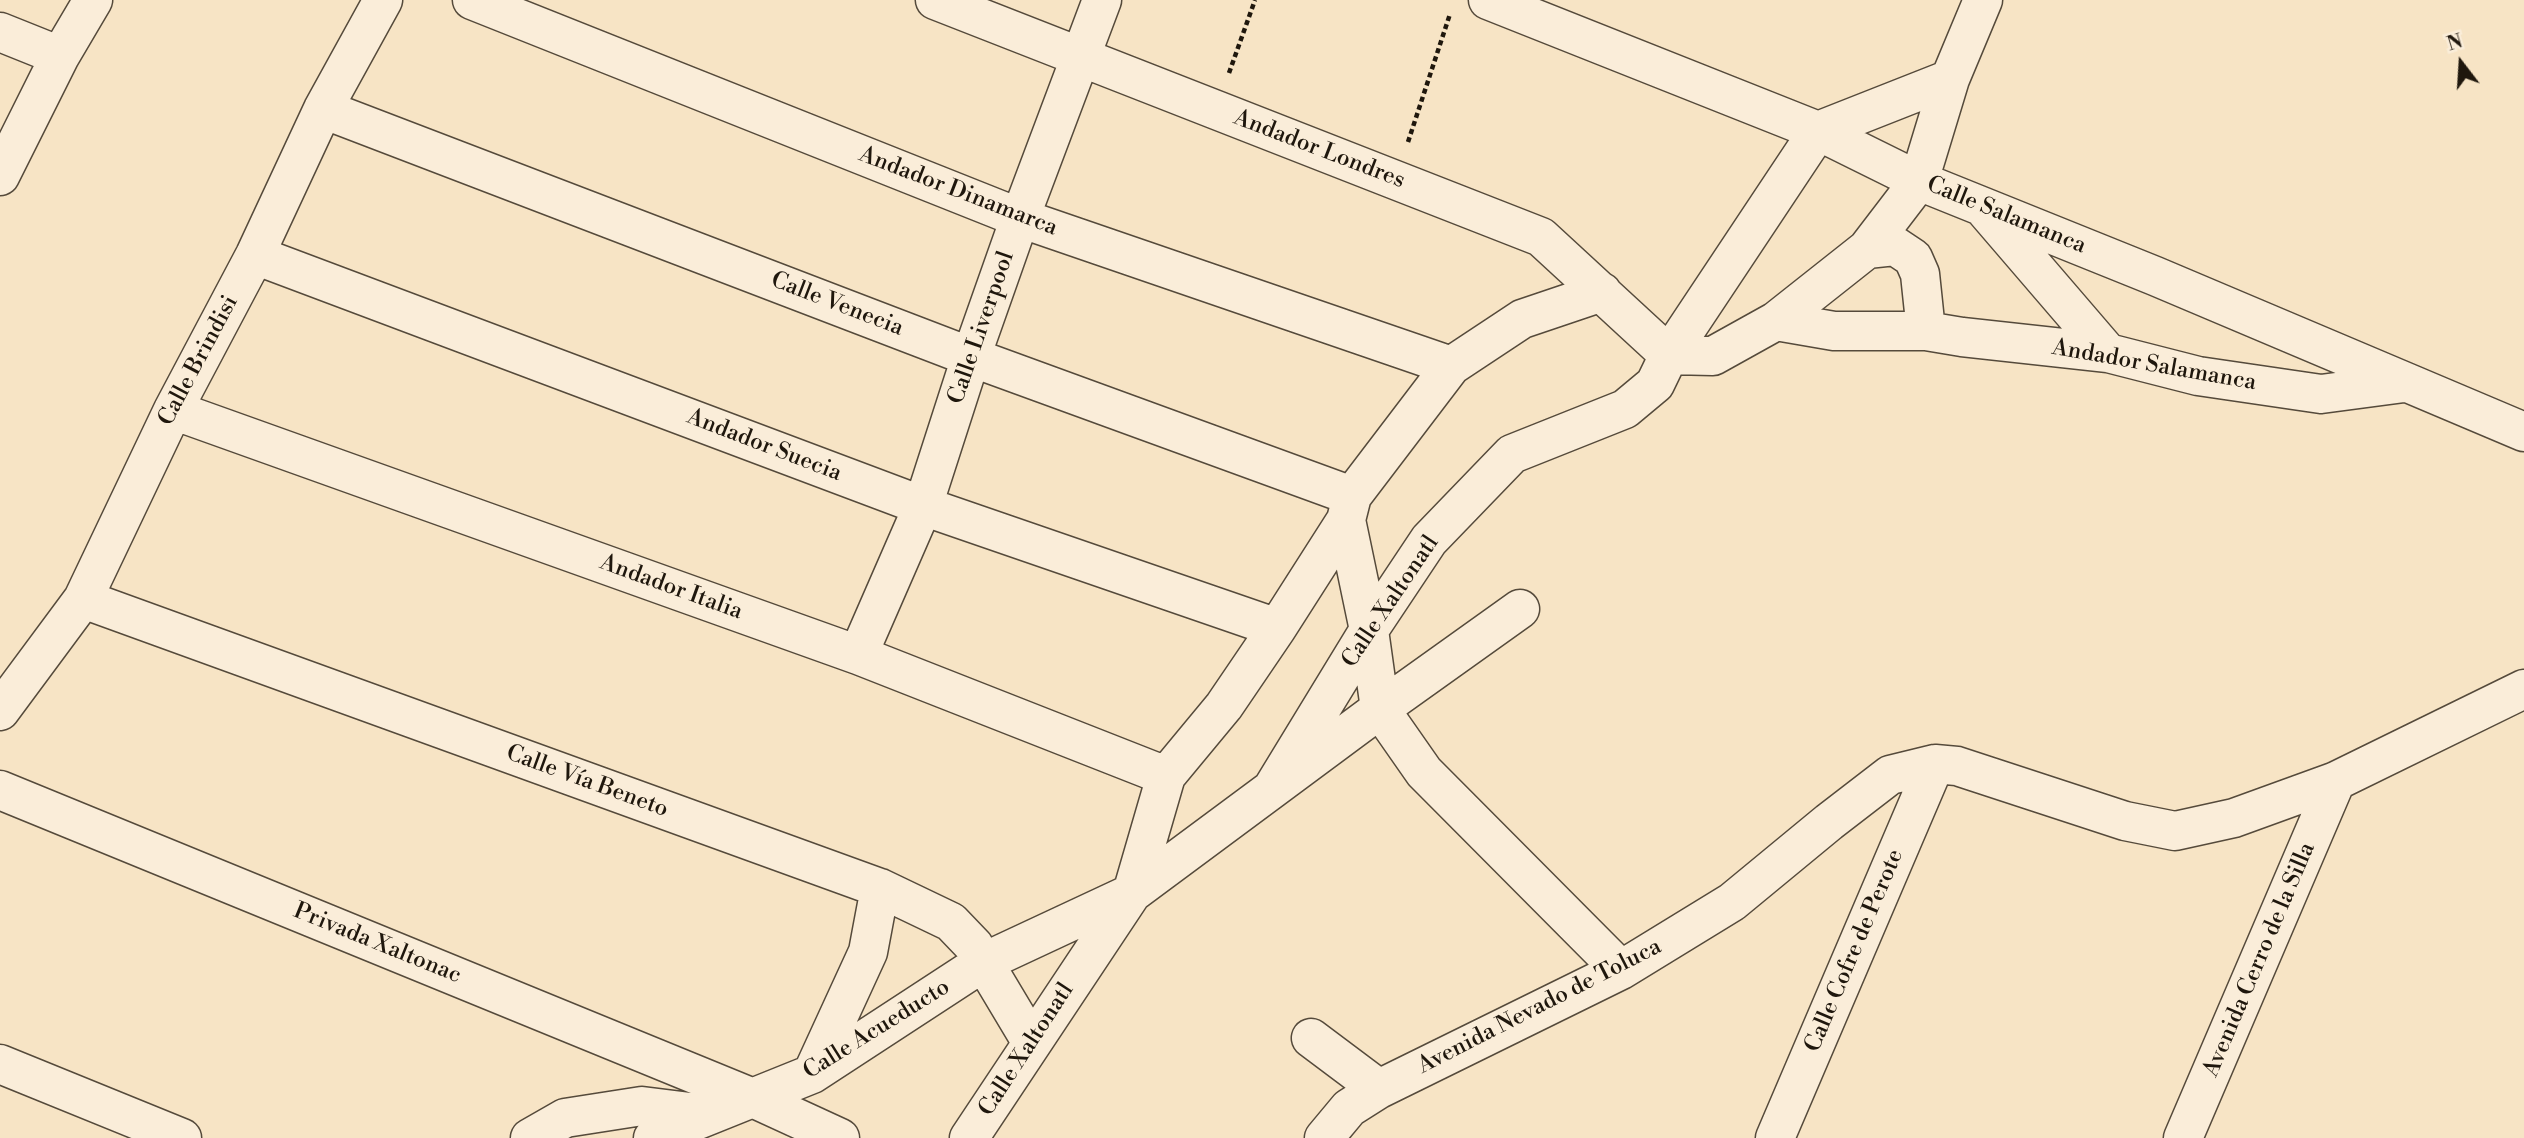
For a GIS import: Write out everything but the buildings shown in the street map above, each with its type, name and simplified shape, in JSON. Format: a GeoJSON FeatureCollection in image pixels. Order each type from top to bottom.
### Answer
{"type":"FeatureCollection","features":[{"type":"Feature","properties":{"kind":"street"},"geometry":{"type":"LineString","coordinates":[[0,176],[60,56],[93,0]]}},
{"type":"Feature","properties":{"kind":"street","name":"Calle Brindisi"},"geometry":{"type":"LineString","coordinates":[[0,711],[83,599],[173,410],[255,255],[323,108],[383,0]]}},
{"type":"Feature","properties":{"kind":"street","name":"Andador Dinamarca"},"geometry":{"type":"LineString","coordinates":[[472,0],[1020,218],[1451,366]]}},
{"type":"Feature","properties":{"kind":"street","name":"Andador Londres"},"geometry":{"type":"LineString","coordinates":[[935,0],[1541,237],[1669,355]]}},
{"type":"Feature","properties":{"kind":"street","name":"Calle Liverpool"},"geometry":{"type":"LineString","coordinates":[[858,655],[923,506],[1020,218],[1102,0]]}},
{"type":"Feature","properties":{"kind":"street","name":"Calle Salamanca"},"geometry":{"type":"LineString","coordinates":[[1488,0],[1818,131],[1919,181],[2155,276],[2524,432]]}},
{"type":"Feature","properties":{"kind":"street"},"geometry":{"type":"LineString","coordinates":[[1669,355],[1713,356],[1776,321],[1867,249],[1919,181],[1950,79],[1983,0]]}},
{"type":"Feature","properties":{"kind":"street"},"geometry":{"type":"LineString","coordinates":[[0,32],[60,56]]}},
{"type":"Feature","properties":{"kind":"street"},"geometry":{"type":"LineString","coordinates":[[1818,131],[1950,79]]}},
{"type":"Feature","properties":{"kind":"street","name":"Calle Venecia"},"geometry":{"type":"LineString","coordinates":[[323,108],[971,357],[1349,508]]}},
{"type":"Feature","properties":{"kind":"street","name":"Calle Xaltonatl"},"geometry":{"type":"LineString","coordinates":[[1272,789],[1369,630],[1429,540],[1512,454],[1625,409],[1655,384],[1669,355],[1818,131]]}},
{"type":"Feature","properties":{"kind":"street"},"geometry":{"type":"LineString","coordinates":[[1982,206],[2108,353]]}},
{"type":"Feature","properties":{"kind":"street"},"geometry":{"type":"LineString","coordinates":[[1867,249],[1895,246],[1913,258],[1920,274],[1926,331]]}},
{"type":"Feature","properties":{"kind":"street","name":"Andador Suecia"},"geometry":{"type":"LineString","coordinates":[[255,255],[923,506],[1277,628]]}},
{"type":"Feature","properties":{"kind":"street","name":"Calle Xaltonatl"},"geometry":{"type":"LineString","coordinates":[[970,1138],[1132,893],[1166,776],[1224,706],[1277,628],[1349,508],[1451,366],[1522,319],[1602,292]]}},
{"type":"Feature","properties":{"kind":"street","name":"Andador Salamanca"},"geometry":{"type":"LineString","coordinates":[[1776,321],[1834,331],[1926,331],[2108,353],[2197,376],[2321,394],[2406,382]]}},
{"type":"Feature","properties":{"kind":"street","name":"Andador Italia"},"geometry":{"type":"LineString","coordinates":[[173,410],[858,655],[1166,776]]}},
{"type":"Feature","properties":{"kind":"street"},"geometry":{"type":"LineString","coordinates":[[1349,508],[1380,709],[1424,772],[1621,970]]}},
{"type":"Feature","properties":{"kind":"street","name":"Calle Vía Beneto"},"geometry":{"type":"LineString","coordinates":[[83,599],[880,888],[951,922],[974,946],[1032,1043]]}},
{"type":"Feature","properties":{"kind":"street","name":"Calle Xaltonatl"},"geometry":{"type":"LineString","coordinates":[[982,963],[1132,893],[1380,709],[1520,610]]}},
{"type":"Feature","properties":{"kind":"street","name":"Avenida Nevado de Toluca"},"geometry":{"type":"LineString","coordinates":[[1324,1138],[1349,1108],[1379,1089],[1621,970],[1732,902],[1890,775],[1935,764],[1957,766],[2125,821],[2175,831],[2234,818],[2336,781],[2524,689]]}},
{"type":"Feature","properties":{"kind":"street","name":"Calle Cofre de Perote"},"geometry":{"type":"LineString","coordinates":[[1775,1138],[1935,764]]}},
{"type":"Feature","properties":{"kind":"street","name":"Avenida Cerro de la Silla"},"geometry":{"type":"LineString","coordinates":[[2183,1138],[2336,781]]}},
{"type":"Feature","properties":{"kind":"street","name":"Privada Xaltonac"},"geometry":{"type":"LineString","coordinates":[[0,790],[753,1098],[840,1138]]}},
{"type":"Feature","properties":{"kind":"street"},"geometry":{"type":"LineString","coordinates":[[812,1074],[868,952],[880,888]]}},
{"type":"Feature","properties":{"kind":"street","name":"Calle Acueducto"},"geometry":{"type":"LineString","coordinates":[[653,1138],[812,1074],[982,963]]}},
{"type":"Feature","properties":{"kind":"street"},"geometry":{"type":"LineString","coordinates":[[1311,1038],[1379,1089]]}},
{"type":"Feature","properties":{"kind":"street"},"geometry":{"type":"LineString","coordinates":[[0,1065],[182,1138]]}},
{"type":"Feature","properties":{"kind":"street"},"geometry":{"type":"LineString","coordinates":[[530,1138],[565,1118],[642,1106],[712,1114]]}},
{"type":"Feature","properties":{"kind":"path"},"geometry":{"type":"LineString","coordinates":[[1215,110],[1255,0]]}},
{"type":"Feature","properties":{"kind":"path"},"geometry":{"type":"LineString","coordinates":[[1396,180],[1450,13]]}}]}
